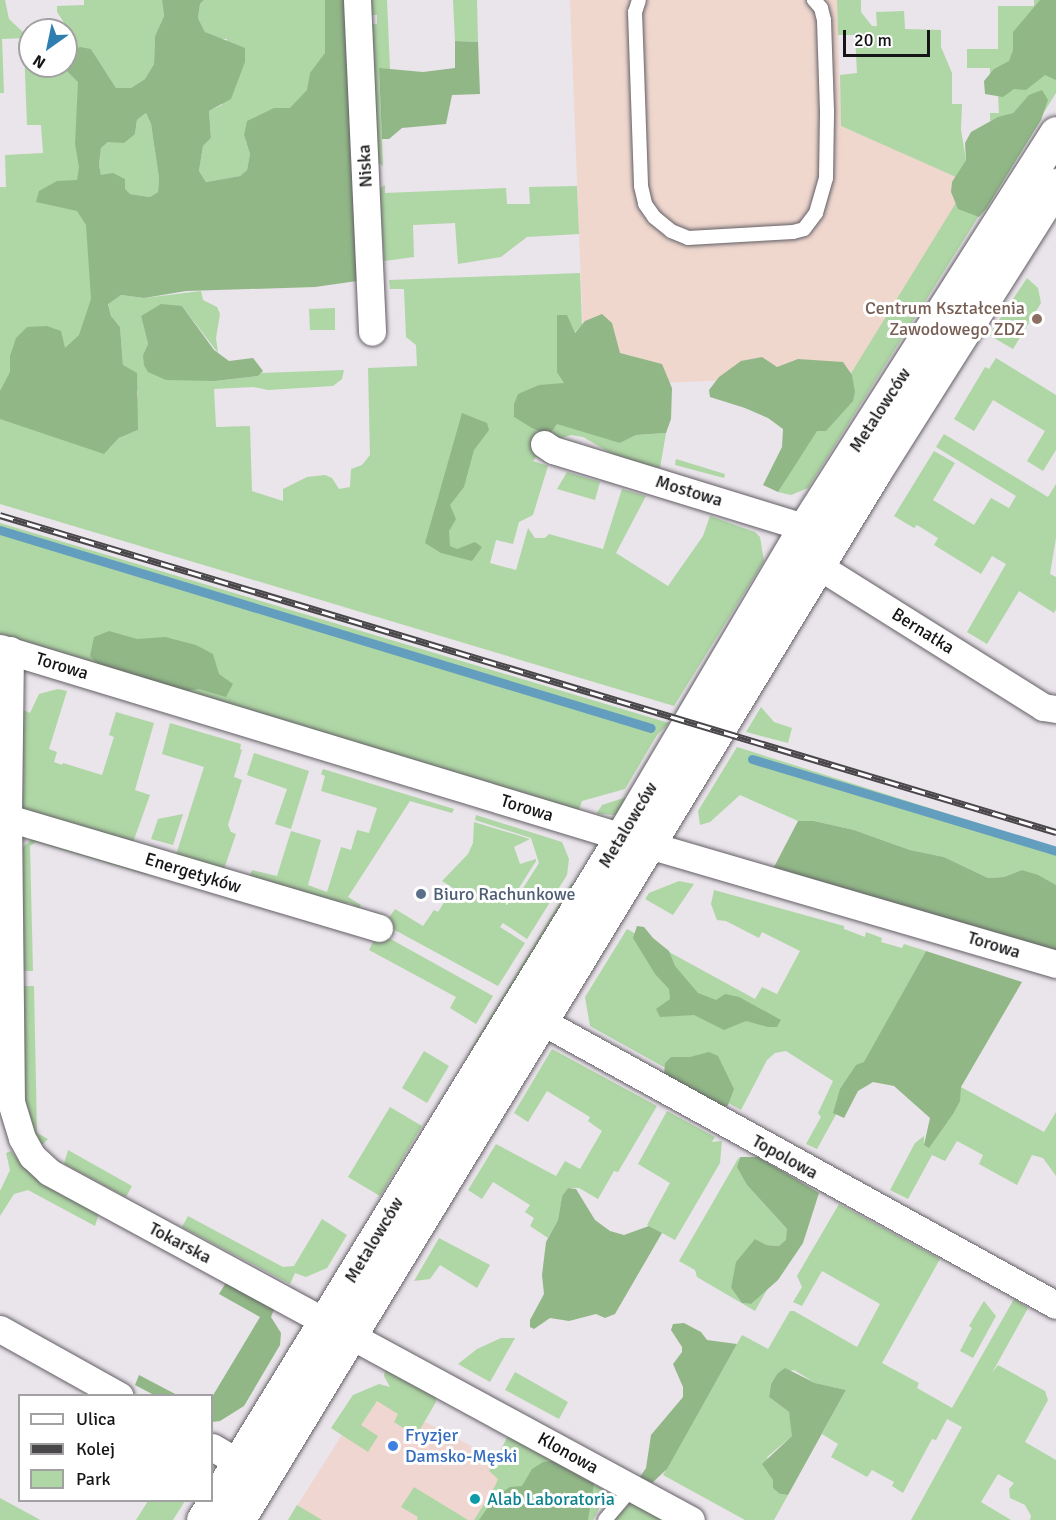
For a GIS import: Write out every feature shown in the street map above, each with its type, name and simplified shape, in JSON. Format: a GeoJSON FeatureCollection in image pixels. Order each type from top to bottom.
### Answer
{"type":"FeatureCollection","features":[{"type":"Feature","properties":{"kind":"street","name":"Niska"},"geometry":{"type":"LineString","coordinates":[[357,0],[372,332]]}},
{"type":"Feature","properties":{"kind":"street","name":"Metalowców"},"geometry":{"type":"LineString","coordinates":[[203,1520],[252,1470],[813,545],[1056,133]]}},
{"type":"Feature","properties":{"kind":"street","name":"Metalowców"},"geometry":{"type":"LineString","coordinates":[[813,545],[1056,185]]}},
{"type":"Feature","properties":{"kind":"street","name":"Mostowa"},"geometry":{"type":"LineString","coordinates":[[543,444],[552,450],[813,545]]}},
{"type":"Feature","properties":{"kind":"street","name":"Bernatka"},"geometry":{"type":"LineString","coordinates":[[813,545],[1043,707],[1056,709]]}},
{"type":"Feature","properties":{"kind":"street","name":"Torowa"},"geometry":{"type":"LineString","coordinates":[[5,649],[635,840],[1056,964]]}},
{"type":"Feature","properties":{"kind":"street","name":"Tokarska"},"geometry":{"type":"LineString","coordinates":[[5,649],[8,818],[5,945],[11,1102],[22,1138],[32,1156],[49,1172],[338,1327]]}},
{"type":"Feature","properties":{"kind":"street","name":"Energetyków"},"geometry":{"type":"LineString","coordinates":[[8,818],[379,928]]}},
{"type":"Feature","properties":{"kind":"street","name":"Topolowa"},"geometry":{"type":"LineString","coordinates":[[528,1015],[1056,1305]]}},
{"type":"Feature","properties":{"kind":"street","name":"Klonowa"},"geometry":{"type":"LineString","coordinates":[[338,1327],[691,1520]]}},
{"type":"Feature","properties":{"kind":"street"},"geometry":{"type":"LineString","coordinates":[[0,1329],[118,1394]]}},
{"type":"Feature","properties":{"kind":"street"},"geometry":{"type":"LineString","coordinates":[[213,1447],[252,1470]]}},
{"type":"Feature","properties":{"kind":"street","name":"Metalowców"},"geometry":{"type":"LineString","coordinates":[[238,1520],[252,1470]]}},
{"type":"Feature","properties":{"kind":"lane"},"geometry":{"type":"LineString","coordinates":[[639,0],[635,12],[641,186],[645,204],[654,217],[671,231],[688,238],[794,232],[804,228],[816,213],[826,178],[827,111],[824,20],[821,8],[814,0]]}},
{"type":"Feature","properties":{"kind":"lane"},"geometry":{"type":"LineString","coordinates":[[605,1520],[632,1488]]}},
{"type":"Feature","properties":{"kind":"shaded area"},"geometry":{"type":"Polygon","coordinates":[[[570,0],[837,0],[841,126],[969,182],[852,375],[585,386],[570,0]]]}},
{"type":"Feature","properties":{"kind":"shaded area"},"geometry":{"type":"Polygon","coordinates":[[[369,1392],[573,1500],[549,1520],[288,1520],[369,1392]]]}},
{"type":"Feature","properties":{"kind":"green space"},"geometry":{"type":"Polygon","coordinates":[[[0,0],[5,0],[9,19],[18,27],[18,38],[2,39],[4,93],[0,93],[0,0]]]}},
{"type":"Feature","properties":{"kind":"green space"},"geometry":{"type":"Polygon","coordinates":[[[84,0],[162,0],[164,16],[155,36],[154,64],[145,79],[131,88],[116,88],[91,49],[109,449],[119,438],[138,430],[136,412],[138,392],[123,365],[120,327],[111,316],[108,303],[121,295],[144,298],[201,291],[203,300],[217,307],[220,314],[216,338],[218,353],[182,306],[141,316],[148,344],[143,355],[215,381],[258,376],[261,373],[344,370],[342,379],[333,386],[268,390],[254,387],[214,389],[216,427],[250,426],[252,491],[283,501],[283,489],[307,477],[325,475],[332,478],[339,489],[350,487],[351,469],[362,465],[370,455],[368,368],[417,366],[416,345],[406,337],[404,289],[390,289],[389,280],[580,273],[582,325],[574,333],[620,443],[636,435],[666,433],[660,468],[619,458],[583,437],[571,435],[556,440],[546,460],[536,457],[533,461],[548,466],[533,515],[519,522],[513,544],[496,540],[490,563],[516,570],[528,528],[535,538],[545,538],[549,534],[603,549],[622,489],[646,496],[616,553],[668,586],[703,536],[710,516],[755,532],[760,537],[764,561],[674,706],[0,504],[0,187],[6,187],[5,155],[43,153],[41,125],[27,125],[25,78],[78,78],[78,18],[61,18],[57,12],[57,6],[84,5],[84,0]]]}},
{"type":"Feature","properties":{"kind":"green space"},"geometry":{"type":"Polygon","coordinates":[[[162,0],[204,0],[200,4],[198,18],[205,32],[245,48],[245,62],[231,99],[209,111],[211,138],[203,146],[199,171],[206,182],[240,176],[247,170],[250,154],[244,135],[247,121],[274,108],[290,108],[307,90],[310,73],[325,53],[325,0],[345,0],[357,281],[315,287],[186,291],[144,298],[121,295],[108,304],[111,316],[120,327],[123,365],[137,373],[138,430],[119,438],[104,454],[0,419],[0,391],[10,372],[10,356],[16,338],[27,327],[47,326],[61,331],[65,348],[79,335],[91,299],[86,225],[77,211],[36,202],[39,191],[57,181],[77,180],[79,167],[75,144],[78,82],[74,78],[78,78],[78,48],[91,49],[116,88],[131,88],[145,79],[154,64],[155,36],[164,16],[162,0]],[[146,113],[137,120],[135,134],[124,143],[108,142],[101,148],[99,165],[101,175],[113,173],[125,179],[125,189],[130,194],[150,197],[158,192],[159,178],[151,124],[146,113]]]}},
{"type":"Feature","properties":{"kind":"green space"},"geometry":{"type":"Polygon","coordinates":[[[204,0],[339,0],[350,191],[244,135],[250,154],[247,170],[240,176],[206,182],[199,171],[203,146],[211,138],[209,111],[222,105],[227,39],[216,39],[205,32],[198,18],[200,4],[204,0]]]}},
{"type":"Feature","properties":{"kind":"green space"},"geometry":{"type":"Polygon","coordinates":[[[370,0],[387,0],[390,69],[379,69],[383,166],[378,163],[372,24],[377,24],[377,15],[371,15],[370,0]]]}},
{"type":"Feature","properties":{"kind":"green space"},"geometry":{"type":"Polygon","coordinates":[[[453,0],[477,0],[478,42],[455,41],[453,0]]]}},
{"type":"Feature","properties":{"kind":"green space"},"geometry":{"type":"Polygon","coordinates":[[[837,0],[861,0],[861,12],[872,26],[877,26],[876,12],[904,11],[905,29],[941,30],[941,47],[952,73],[952,104],[962,104],[961,130],[966,160],[956,177],[841,126],[840,75],[857,73],[855,35],[838,35],[837,0]]]}},
{"type":"Feature","properties":{"kind":"green space"},"geometry":{"type":"Polygon","coordinates":[[[1034,0],[1056,0],[1056,93],[808,488],[791,495],[778,492],[970,180],[1030,95],[1013,113],[990,121],[990,113],[999,113],[998,95],[990,95],[990,68],[967,68],[967,49],[998,49],[998,6],[1034,6],[1034,0]]]}},
{"type":"Feature","properties":{"kind":"green space"},"geometry":{"type":"Polygon","coordinates":[[[1040,0],[1056,0],[1056,80],[1045,75],[1026,90],[1014,89],[1003,97],[985,94],[984,81],[994,69],[1009,61],[1013,50],[1013,32],[1040,0]]]}},
{"type":"Feature","properties":{"kind":"green space"},"geometry":{"type":"Polygon","coordinates":[[[455,41],[478,42],[480,94],[452,95],[446,124],[402,128],[389,139],[382,139],[379,68],[423,72],[455,68],[455,41]]]}},
{"type":"Feature","properties":{"kind":"green space"},"geometry":{"type":"Polygon","coordinates":[[[1042,90],[1048,100],[1041,120],[986,209],[979,217],[958,209],[951,192],[952,182],[966,160],[965,143],[971,132],[998,117],[1013,113],[1029,95],[1042,90]]]}},
{"type":"Feature","properties":{"kind":"green space"},"geometry":{"type":"Polygon","coordinates":[[[146,113],[151,124],[159,178],[158,192],[150,197],[130,194],[101,175],[99,165],[101,148],[108,142],[135,134],[137,120],[146,113]]]}},
{"type":"Feature","properties":{"kind":"green space"},"geometry":{"type":"Polygon","coordinates":[[[385,185],[385,193],[506,188],[507,204],[530,204],[529,187],[577,186],[579,234],[527,237],[501,257],[458,264],[455,223],[413,225],[414,257],[384,261],[379,189],[385,185]]]}},
{"type":"Feature","properties":{"kind":"green space"},"geometry":{"type":"Polygon","coordinates":[[[1027,278],[1038,288],[1041,303],[1013,349],[989,335],[1027,278]]]}},
{"type":"Feature","properties":{"kind":"green space"},"geometry":{"type":"Polygon","coordinates":[[[161,304],[182,306],[214,350],[229,361],[253,358],[263,371],[258,376],[215,381],[166,380],[148,372],[144,365],[143,355],[148,344],[141,316],[161,304]]]}},
{"type":"Feature","properties":{"kind":"green space"},"geometry":{"type":"Polygon","coordinates":[[[335,308],[335,330],[310,330],[309,309],[335,308]]]}},
{"type":"Feature","properties":{"kind":"green space"},"geometry":{"type":"Polygon","coordinates":[[[602,314],[612,323],[620,353],[662,364],[672,388],[671,419],[666,433],[636,435],[620,443],[557,424],[549,435],[514,417],[514,404],[518,394],[539,385],[564,383],[557,372],[557,315],[567,315],[575,333],[585,321],[602,314]]]}},
{"type":"Feature","properties":{"kind":"green space"},"geometry":{"type":"Polygon","coordinates":[[[762,357],[777,367],[798,359],[843,362],[852,375],[855,392],[853,401],[826,431],[817,431],[778,492],[763,485],[782,447],[783,429],[768,418],[710,397],[709,390],[719,377],[741,361],[762,357]]]}},
{"type":"Feature","properties":{"kind":"green space"},"geometry":{"type":"Polygon","coordinates":[[[996,358],[1056,395],[1056,450],[1043,471],[1027,461],[1045,431],[993,400],[974,431],[954,419],[985,367],[989,369],[996,358]]]}},
{"type":"Feature","properties":{"kind":"green space"},"geometry":{"type":"Polygon","coordinates":[[[462,413],[487,423],[489,430],[474,450],[464,487],[450,505],[456,519],[449,531],[450,546],[457,549],[475,542],[482,547],[472,561],[441,553],[425,543],[462,413]]]}},
{"type":"Feature","properties":{"kind":"green space"},"geometry":{"type":"Polygon","coordinates":[[[944,434],[1048,497],[1056,484],[1056,538],[1050,574],[1056,577],[1056,609],[1054,613],[1019,591],[987,644],[967,632],[1006,564],[992,556],[981,574],[934,545],[938,538],[917,525],[914,528],[894,516],[934,451],[955,463],[933,500],[974,525],[991,498],[1009,508],[1016,496],[936,447],[944,434]]]}},
{"type":"Feature","properties":{"kind":"green space"},"geometry":{"type":"Polygon","coordinates":[[[676,459],[725,474],[724,478],[675,465],[676,459]]]}},
{"type":"Feature","properties":{"kind":"green space"},"geometry":{"type":"Polygon","coordinates":[[[567,472],[600,482],[595,500],[557,489],[567,472]]]}},
{"type":"Feature","properties":{"kind":"green space"},"geometry":{"type":"Polygon","coordinates":[[[0,523],[669,723],[657,735],[625,789],[582,801],[579,810],[0,634],[0,523]]]}},
{"type":"Feature","properties":{"kind":"green space"},"geometry":{"type":"Polygon","coordinates":[[[109,631],[137,639],[165,637],[196,645],[213,654],[219,674],[233,684],[226,697],[199,689],[180,692],[105,671],[90,656],[94,637],[109,631]]]}},
{"type":"Feature","properties":{"kind":"green space"},"geometry":{"type":"Polygon","coordinates":[[[58,689],[67,691],[49,749],[57,752],[54,762],[62,765],[63,763],[102,775],[114,737],[109,735],[116,712],[154,723],[135,790],[150,795],[132,845],[22,809],[21,709],[30,713],[39,694],[58,689]]]}},
{"type":"Feature","properties":{"kind":"green space"},"geometry":{"type":"Polygon","coordinates":[[[761,707],[774,722],[792,728],[788,743],[746,732],[761,707]]]}},
{"type":"Feature","properties":{"kind":"green space"},"geometry":{"type":"Polygon","coordinates":[[[170,723],[241,744],[240,749],[242,750],[234,777],[242,780],[228,825],[231,832],[236,834],[223,872],[175,858],[204,767],[162,754],[170,723]]]}},
{"type":"Feature","properties":{"kind":"green space"},"geometry":{"type":"Polygon","coordinates":[[[737,747],[1056,848],[1056,885],[1022,870],[1004,877],[988,878],[944,857],[910,850],[854,830],[814,821],[798,821],[740,795],[710,822],[700,825],[698,811],[737,747]]]}},
{"type":"Feature","properties":{"kind":"green space"},"geometry":{"type":"Polygon","coordinates":[[[254,753],[309,771],[291,829],[275,824],[287,789],[247,775],[254,753]]]}},
{"type":"Feature","properties":{"kind":"green space"},"geometry":{"type":"Polygon","coordinates":[[[323,769],[454,809],[452,813],[410,801],[348,897],[361,905],[359,908],[349,903],[335,904],[249,879],[252,870],[277,876],[291,831],[321,840],[308,885],[327,892],[341,847],[351,850],[357,830],[369,833],[377,808],[321,791],[325,776],[321,774],[323,769]]]}},
{"type":"Feature","properties":{"kind":"green space"},"geometry":{"type":"Polygon","coordinates":[[[630,796],[616,815],[596,814],[602,805],[630,796]]]}},
{"type":"Feature","properties":{"kind":"green space"},"geometry":{"type":"Polygon","coordinates":[[[183,814],[173,845],[151,839],[158,819],[183,814]]]}},
{"type":"Feature","properties":{"kind":"green space"},"geometry":{"type":"Polygon","coordinates":[[[476,815],[562,842],[569,859],[567,875],[527,939],[503,923],[500,927],[525,943],[498,986],[380,922],[373,911],[388,919],[395,909],[423,926],[434,910],[438,912],[453,888],[442,881],[468,854],[473,843],[474,822],[530,839],[514,847],[520,864],[536,859],[517,891],[520,893],[539,863],[531,838],[475,820],[476,815]]]}},
{"type":"Feature","properties":{"kind":"green space"},"geometry":{"type":"Polygon","coordinates":[[[798,821],[814,821],[854,830],[910,850],[944,857],[988,878],[1004,877],[1022,870],[1038,875],[1056,885],[1056,953],[774,867],[798,821]]]}},
{"type":"Feature","properties":{"kind":"green space"},"geometry":{"type":"Polygon","coordinates":[[[33,838],[146,865],[147,875],[36,842],[30,846],[33,971],[23,971],[22,848],[33,838]]]}},
{"type":"Feature","properties":{"kind":"green space"},"geometry":{"type":"Polygon","coordinates":[[[679,881],[694,884],[673,915],[645,899],[649,893],[679,881]]]}},
{"type":"Feature","properties":{"kind":"green space"},"geometry":{"type":"Polygon","coordinates":[[[571,884],[575,884],[471,1054],[469,1052],[571,884]]]}},
{"type":"Feature","properties":{"kind":"green space"},"geometry":{"type":"Polygon","coordinates":[[[714,890],[844,926],[844,929],[865,937],[866,932],[882,938],[881,942],[902,948],[904,944],[926,951],[817,1149],[806,1144],[821,1117],[818,1113],[833,1081],[786,1051],[775,1053],[767,1060],[741,1110],[590,1026],[585,997],[627,929],[755,999],[762,987],[777,994],[800,951],[762,932],[759,938],[726,921],[717,920],[711,904],[714,890]]]}},
{"type":"Feature","properties":{"kind":"green space"},"geometry":{"type":"Polygon","coordinates":[[[637,926],[644,927],[669,951],[675,966],[698,993],[716,1000],[725,994],[739,997],[781,1020],[777,1027],[746,1021],[724,1030],[694,1015],[660,1017],[656,1009],[670,999],[669,989],[655,974],[633,938],[637,926]]]}},
{"type":"Feature","properties":{"kind":"green space"},"geometry":{"type":"Polygon","coordinates":[[[378,932],[493,996],[476,1024],[450,1008],[456,997],[369,950],[378,932]]]}},
{"type":"Feature","properties":{"kind":"green space"},"geometry":{"type":"Polygon","coordinates":[[[926,951],[1022,982],[961,1087],[960,1101],[953,1114],[929,1148],[924,1145],[930,1118],[894,1086],[873,1082],[858,1091],[844,1118],[833,1113],[840,1089],[856,1065],[864,1062],[926,951]]]}},
{"type":"Feature","properties":{"kind":"green space"},"geometry":{"type":"Polygon","coordinates":[[[22,986],[34,986],[37,1133],[48,1139],[41,1146],[26,1120],[22,986]]]}},
{"type":"Feature","properties":{"kind":"green space"},"geometry":{"type":"Polygon","coordinates":[[[552,1049],[657,1106],[618,1172],[614,1171],[598,1199],[579,1188],[568,1188],[562,1196],[558,1220],[548,1238],[530,1226],[534,1218],[525,1212],[530,1205],[493,1182],[482,1199],[468,1190],[496,1144],[556,1176],[565,1161],[580,1169],[602,1131],[588,1121],[590,1117],[547,1091],[528,1122],[514,1113],[552,1049]]]}},
{"type":"Feature","properties":{"kind":"green space"},"geometry":{"type":"Polygon","coordinates":[[[424,1051],[449,1066],[427,1103],[402,1088],[424,1051]]]}},
{"type":"Feature","properties":{"kind":"green space"},"geometry":{"type":"Polygon","coordinates":[[[709,1052],[718,1056],[734,1089],[728,1105],[723,1110],[664,1076],[665,1063],[671,1057],[690,1057],[709,1052]]]}},
{"type":"Feature","properties":{"kind":"green space"},"geometry":{"type":"Polygon","coordinates":[[[961,1087],[1044,1132],[1056,1112],[1056,1176],[1043,1158],[1032,1155],[1017,1185],[979,1164],[983,1155],[957,1141],[945,1161],[932,1155],[908,1199],[890,1190],[915,1143],[924,1136],[924,1145],[961,1087]]]}},
{"type":"Feature","properties":{"kind":"green space"},"geometry":{"type":"Polygon","coordinates":[[[390,1107],[422,1126],[380,1196],[348,1177],[390,1107]]]}},
{"type":"Feature","properties":{"kind":"green space"},"geometry":{"type":"Polygon","coordinates":[[[667,1111],[715,1137],[712,1142],[722,1141],[720,1163],[675,1240],[647,1225],[670,1183],[638,1164],[667,1111]]]}},
{"type":"Feature","properties":{"kind":"green space"},"geometry":{"type":"Polygon","coordinates":[[[68,1150],[132,1186],[126,1197],[64,1164],[68,1150]]]}},
{"type":"Feature","properties":{"kind":"green space"},"geometry":{"type":"Polygon","coordinates":[[[11,1151],[27,1171],[40,1181],[99,1213],[95,1226],[28,1190],[14,1194],[0,1216],[0,1191],[10,1170],[6,1153],[11,1151]]]}},
{"type":"Feature","properties":{"kind":"green space"},"geometry":{"type":"Polygon","coordinates":[[[739,1157],[738,1167],[747,1185],[787,1229],[787,1240],[779,1246],[766,1245],[734,1276],[731,1288],[742,1303],[751,1304],[768,1288],[755,1311],[697,1277],[695,1270],[679,1261],[739,1157]]]}},
{"type":"Feature","properties":{"kind":"green space"},"geometry":{"type":"Polygon","coordinates":[[[740,1157],[758,1157],[819,1193],[803,1243],[778,1280],[751,1304],[742,1303],[731,1288],[736,1262],[755,1239],[766,1245],[779,1246],[786,1240],[787,1229],[747,1185],[737,1167],[740,1157]]]}},
{"type":"Feature","properties":{"kind":"green space"},"geometry":{"type":"Polygon","coordinates":[[[568,1188],[576,1189],[595,1220],[610,1231],[624,1235],[649,1226],[662,1233],[615,1314],[605,1318],[596,1314],[569,1321],[550,1318],[534,1329],[530,1327],[530,1320],[544,1294],[542,1275],[546,1242],[558,1220],[562,1196],[568,1188]]]}},
{"type":"Feature","properties":{"kind":"green space"},"geometry":{"type":"Polygon","coordinates":[[[839,1204],[940,1259],[882,1363],[919,1383],[917,1388],[952,1408],[1014,1299],[1028,1308],[992,1373],[998,1365],[1045,1391],[1048,1400],[1025,1442],[1056,1460],[1056,1520],[1030,1520],[1031,1516],[1025,1505],[1010,1498],[1009,1489],[1014,1483],[998,1474],[981,1502],[1011,1520],[911,1520],[962,1427],[947,1419],[936,1440],[932,1439],[903,1493],[892,1486],[894,1482],[872,1470],[867,1477],[831,1457],[838,1444],[822,1434],[846,1390],[815,1383],[794,1370],[777,1374],[771,1384],[769,1397],[789,1412],[792,1427],[792,1436],[767,1457],[780,1494],[788,1495],[774,1520],[745,1520],[663,1475],[742,1335],[768,1349],[790,1311],[794,1311],[857,1347],[880,1304],[822,1271],[802,1306],[793,1302],[802,1287],[797,1276],[839,1204]]]}},
{"type":"Feature","properties":{"kind":"green space"},"geometry":{"type":"Polygon","coordinates":[[[188,1216],[283,1267],[294,1266],[322,1219],[347,1235],[327,1268],[306,1277],[295,1273],[290,1284],[182,1227],[188,1216]]]}},
{"type":"Feature","properties":{"kind":"green space"},"geometry":{"type":"Polygon","coordinates":[[[439,1238],[490,1265],[477,1288],[440,1265],[430,1279],[414,1281],[439,1238]]]}},
{"type":"Feature","properties":{"kind":"green space"},"geometry":{"type":"Polygon","coordinates":[[[227,1281],[275,1307],[271,1317],[281,1333],[280,1345],[244,1406],[220,1421],[213,1422],[213,1395],[260,1317],[219,1294],[227,1281]]]}},
{"type":"Feature","properties":{"kind":"green space"},"geometry":{"type":"Polygon","coordinates":[[[984,1301],[996,1316],[973,1358],[960,1351],[972,1328],[969,1326],[984,1301]]]}},
{"type":"Feature","properties":{"kind":"green space"},"geometry":{"type":"Polygon","coordinates":[[[684,1323],[701,1332],[707,1340],[737,1344],[667,1469],[652,1483],[640,1477],[646,1468],[651,1435],[683,1397],[683,1387],[673,1364],[682,1352],[682,1347],[671,1330],[673,1324],[684,1323]]]}},
{"type":"Feature","properties":{"kind":"green space"},"geometry":{"type":"Polygon","coordinates":[[[501,1338],[515,1338],[490,1382],[458,1364],[477,1349],[501,1338]]]}},
{"type":"Feature","properties":{"kind":"green space"},"geometry":{"type":"Polygon","coordinates":[[[785,1368],[815,1383],[846,1390],[788,1495],[780,1494],[773,1488],[773,1480],[762,1464],[792,1436],[789,1412],[769,1397],[771,1384],[777,1374],[785,1368]]]}},
{"type":"Feature","properties":{"kind":"green space"},"geometry":{"type":"Polygon","coordinates":[[[385,1370],[436,1397],[436,1402],[416,1436],[394,1422],[398,1414],[377,1401],[361,1425],[378,1436],[368,1452],[331,1428],[353,1395],[379,1384],[390,1387],[384,1376],[385,1370]]]}},
{"type":"Feature","properties":{"kind":"green space"},"geometry":{"type":"Polygon","coordinates":[[[515,1372],[568,1402],[559,1419],[505,1390],[515,1372]]]}},
{"type":"Feature","properties":{"kind":"green space"},"geometry":{"type":"Polygon","coordinates":[[[139,1375],[175,1394],[152,1394],[135,1385],[139,1375]]]}},
{"type":"Feature","properties":{"kind":"green space"},"geometry":{"type":"Polygon","coordinates":[[[508,1436],[608,1492],[593,1520],[474,1520],[498,1479],[489,1471],[508,1436]]]}},
{"type":"Feature","properties":{"kind":"green space"},"geometry":{"type":"Polygon","coordinates":[[[552,1461],[594,1484],[588,1520],[479,1520],[495,1497],[510,1487],[522,1486],[532,1469],[543,1462],[552,1461]]]}},
{"type":"Feature","properties":{"kind":"green space"},"geometry":{"type":"Polygon","coordinates":[[[414,1487],[468,1520],[417,1520],[418,1517],[401,1507],[414,1487]]]}},
{"type":"Feature","properties":{"kind":"green space"},"geometry":{"type":"Polygon","coordinates":[[[0,1498],[35,1517],[40,1520],[0,1520],[0,1498]]]}},
{"type":"Feature","properties":{"kind":"green space"},"geometry":{"type":"Polygon","coordinates":[[[147,1502],[184,1502],[173,1520],[136,1520],[147,1502]]]}},
{"type":"Feature","properties":{"kind":"green space"},"geometry":{"type":"Polygon","coordinates":[[[631,1502],[664,1520],[614,1520],[631,1502]]]}},
{"type":"Feature","properties":{"kind":"green space"},"geometry":{"type":"Polygon","coordinates":[[[297,1505],[322,1520],[288,1520],[297,1505]]]}},
{"type":"Feature","properties":{"kind":"waterway"},"geometry":{"type":"LineString","coordinates":[[0,530],[651,728]]}},
{"type":"Feature","properties":{"kind":"waterway"},"geometry":{"type":"LineString","coordinates":[[752,759],[1056,851]]}},
{"type":"Feature","properties":{"kind":"railway"},"geometry":{"type":"LineString","coordinates":[[0,515],[1056,832]]}},
{"type":"Feature","properties":{"kind":"place","name":"Centrum Kształcenia Zawodowego ZDZ"},"geometry":{"type":"Point","coordinates":[1037,319]}},
{"type":"Feature","properties":{"kind":"place","name":"Biuro Rachunkowe"},"geometry":{"type":"Point","coordinates":[421,894]}},
{"type":"Feature","properties":{"kind":"place","name":"Fryzjer Damsko-Męski"},"geometry":{"type":"Point","coordinates":[393,1446]}},
{"type":"Feature","properties":{"kind":"place","name":"Alab Laboratoria"},"geometry":{"type":"Point","coordinates":[475,1499]}}]}
